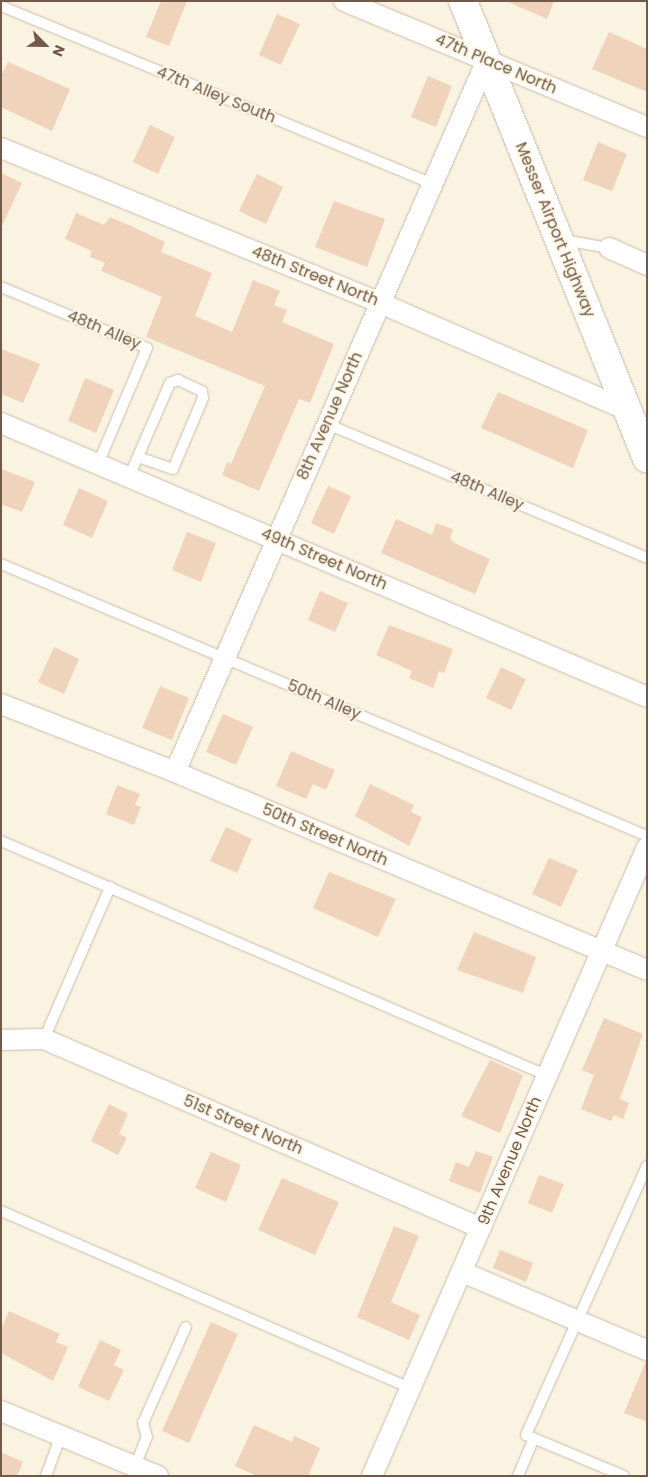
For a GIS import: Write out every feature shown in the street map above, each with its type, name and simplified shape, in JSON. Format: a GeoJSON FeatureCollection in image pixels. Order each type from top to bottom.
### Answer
{"type":"FeatureCollection","features":[{"type":"Feature","properties":{"kind":"main road","name":"Messer Airport Highway"},"geometry":{"type":"LineString","coordinates":[[463,1],[647,458]]}},
{"type":"Feature","properties":{"kind":"street","name":"47th Place North"},"geometry":{"type":"LineString","coordinates":[[344,1],[647,127]]}},
{"type":"Feature","properties":{"kind":"street","name":"8th Avenue North"},"geometry":{"type":"LineString","coordinates":[[175,772],[431,184],[487,60]]}},
{"type":"Feature","properties":{"kind":"street","name":"48th Street North"},"geometry":{"type":"LineString","coordinates":[[1,148],[380,303],[628,410]]}},
{"type":"Feature","properties":{"kind":"street"},"geometry":{"type":"LineString","coordinates":[[609,248],[647,265]]}},
{"type":"Feature","properties":{"kind":"street","name":"49th Street North"},"geometry":{"type":"LineString","coordinates":[[1,423],[277,538],[647,697]]}},
{"type":"Feature","properties":{"kind":"street","name":"50th Street North"},"geometry":{"type":"LineString","coordinates":[[1,704],[175,772],[599,952],[647,970]]}},
{"type":"Feature","properties":{"kind":"street","name":"9th Avenue North"},"geometry":{"type":"LineString","coordinates":[[372,1476],[599,952],[647,847]]}},
{"type":"Feature","properties":{"kind":"street","name":"51st Street North"},"geometry":{"type":"LineString","coordinates":[[1,1040],[44,1040],[481,1228]]}},
{"type":"Feature","properties":{"kind":"street"},"geometry":{"type":"LineString","coordinates":[[462,1272],[647,1350]]}},
{"type":"Feature","properties":{"kind":"street"},"geometry":{"type":"LineString","coordinates":[[1,1411],[158,1476]]}},
{"type":"Feature","properties":{"kind":"lane","name":"47th Alley South"},"geometry":{"type":"LineString","coordinates":[[1,6],[431,184]]}},
{"type":"Feature","properties":{"kind":"lane"},"geometry":{"type":"LineString","coordinates":[[559,239],[609,248]]}},
{"type":"Feature","properties":{"kind":"lane","name":"48th Alley"},"geometry":{"type":"LineString","coordinates":[[1,287],[147,348],[98,464]]}},
{"type":"Feature","properties":{"kind":"lane"},"geometry":{"type":"LineString","coordinates":[[129,477],[170,383],[178,380],[202,391],[203,398],[173,468],[138,457]]}},
{"type":"Feature","properties":{"kind":"lane","name":"48th Alley"},"geometry":{"type":"LineString","coordinates":[[327,424],[647,558]]}},
{"type":"Feature","properties":{"kind":"lane","name":"50th Alley"},"geometry":{"type":"LineString","coordinates":[[1,564],[647,836]]}},
{"type":"Feature","properties":{"kind":"lane"},"geometry":{"type":"LineString","coordinates":[[1,841],[546,1075]]}},
{"type":"Feature","properties":{"kind":"lane"},"geometry":{"type":"LineString","coordinates":[[44,1040],[110,887]]}},
{"type":"Feature","properties":{"kind":"lane"},"geometry":{"type":"LineString","coordinates":[[624,1476],[526,1435],[647,1166]]}},
{"type":"Feature","properties":{"kind":"lane"},"geometry":{"type":"LineString","coordinates":[[1,1211],[411,1388]]}},
{"type":"Feature","properties":{"kind":"lane"},"geometry":{"type":"LineString","coordinates":[[135,1466],[147,1437],[143,1423],[186,1327]]}},
{"type":"Feature","properties":{"kind":"lane"},"geometry":{"type":"LineString","coordinates":[[46,1476],[61,1435]]}},
{"type":"Feature","properties":{"kind":"lane"},"geometry":{"type":"LineString","coordinates":[[518,1476],[534,1438]]}},
{"type":"Feature","properties":{"kind":"building"},"geometry":{"type":"Polygon","coordinates":[[[161,1],[187,1],[169,46],[146,37],[161,1]]]}},
{"type":"Feature","properties":{"kind":"building"},"geometry":{"type":"Polygon","coordinates":[[[506,1],[554,1],[547,19],[506,1]]]}},
{"type":"Feature","properties":{"kind":"building"},"geometry":{"type":"Polygon","coordinates":[[[277,14],[300,24],[281,65],[259,55],[277,14]]]}},
{"type":"Feature","properties":{"kind":"building"},"geometry":{"type":"Polygon","coordinates":[[[609,32],[647,49],[647,92],[592,69],[609,32]]]}},
{"type":"Feature","properties":{"kind":"building"},"geometry":{"type":"Polygon","coordinates":[[[8,62],[70,89],[52,131],[1,107],[1,76],[8,62]]]}},
{"type":"Feature","properties":{"kind":"building"},"geometry":{"type":"Polygon","coordinates":[[[428,76],[452,86],[436,127],[411,117],[428,76]]]}},
{"type":"Feature","properties":{"kind":"building"},"geometry":{"type":"Polygon","coordinates":[[[150,125],[175,137],[158,174],[133,162],[150,125]]]}},
{"type":"Feature","properties":{"kind":"building"},"geometry":{"type":"Polygon","coordinates":[[[598,142],[627,154],[612,191],[583,180],[598,142]]]}},
{"type":"Feature","properties":{"kind":"building"},"geometry":{"type":"Polygon","coordinates":[[[1,173],[22,183],[1,228],[1,173]]]}},
{"type":"Feature","properties":{"kind":"building"},"geometry":{"type":"Polygon","coordinates":[[[257,174],[283,187],[266,224],[239,211],[257,174]]]}},
{"type":"Feature","properties":{"kind":"building"},"geometry":{"type":"Polygon","coordinates":[[[334,201],[385,219],[367,267],[315,247],[334,201]]]}},
{"type":"Feature","properties":{"kind":"building"},"geometry":{"type":"Polygon","coordinates":[[[76,213],[104,225],[110,217],[131,226],[165,242],[161,252],[212,273],[195,316],[232,332],[253,280],[280,291],[274,305],[287,310],[282,322],[334,344],[310,403],[299,399],[259,491],[222,475],[227,462],[231,464],[265,386],[146,337],[162,297],[101,271],[105,263],[90,257],[92,251],[65,239],[76,213]]]}},
{"type":"Feature","properties":{"kind":"building"},"geometry":{"type":"Polygon","coordinates":[[[1,349],[40,364],[23,403],[1,394],[1,349]]]}},
{"type":"Feature","properties":{"kind":"building"},"geometry":{"type":"Polygon","coordinates":[[[85,378],[114,390],[96,433],[68,421],[85,378]]]}},
{"type":"Feature","properties":{"kind":"building"},"geometry":{"type":"Polygon","coordinates":[[[498,392],[588,430],[573,468],[481,428],[498,392]]]}},
{"type":"Feature","properties":{"kind":"building"},"geometry":{"type":"Polygon","coordinates":[[[1,469],[35,482],[22,512],[1,504],[1,469]]]}},
{"type":"Feature","properties":{"kind":"building"},"geometry":{"type":"Polygon","coordinates":[[[328,486],[351,496],[334,534],[311,523],[328,486]]]}},
{"type":"Feature","properties":{"kind":"building"},"geometry":{"type":"Polygon","coordinates":[[[79,488],[108,501],[92,538],[63,525],[79,488]]]}},
{"type":"Feature","properties":{"kind":"building"},"geometry":{"type":"Polygon","coordinates":[[[396,519],[432,535],[436,523],[453,529],[450,539],[456,544],[490,559],[475,594],[381,553],[396,519]]]}},
{"type":"Feature","properties":{"kind":"building"},"geometry":{"type":"Polygon","coordinates":[[[187,532],[216,543],[201,582],[172,570],[187,532]]]}},
{"type":"Feature","properties":{"kind":"building"},"geometry":{"type":"Polygon","coordinates":[[[320,591],[348,603],[335,632],[308,620],[320,591]]]}},
{"type":"Feature","properties":{"kind":"building"},"geometry":{"type":"Polygon","coordinates":[[[389,625],[453,649],[444,673],[439,671],[433,688],[409,678],[412,671],[376,655],[389,625]]]}},
{"type":"Feature","properties":{"kind":"building"},"geometry":{"type":"Polygon","coordinates":[[[54,647],[79,659],[64,694],[38,682],[54,647]]]}},
{"type":"Feature","properties":{"kind":"building"},"geometry":{"type":"Polygon","coordinates":[[[501,667],[526,679],[511,710],[486,698],[501,667]]]}},
{"type":"Feature","properties":{"kind":"building"},"geometry":{"type":"Polygon","coordinates":[[[160,686],[189,698],[172,740],[142,728],[160,686]]]}},
{"type":"Feature","properties":{"kind":"building"},"geometry":{"type":"Polygon","coordinates":[[[223,714],[253,727],[236,765],[206,752],[223,714]]]}},
{"type":"Feature","properties":{"kind":"building"},"geometry":{"type":"Polygon","coordinates":[[[291,751],[335,770],[326,790],[313,784],[306,799],[276,786],[291,751]]]}},
{"type":"Feature","properties":{"kind":"building"},"geometry":{"type":"Polygon","coordinates":[[[370,784],[414,805],[411,812],[422,817],[409,846],[355,816],[370,784]]]}},
{"type":"Feature","properties":{"kind":"building"},"geometry":{"type":"Polygon","coordinates":[[[117,785],[140,794],[135,805],[141,807],[134,825],[106,814],[117,785]]]}},
{"type":"Feature","properties":{"kind":"building"},"geometry":{"type":"Polygon","coordinates":[[[226,827],[252,839],[237,873],[210,861],[226,827]]]}},
{"type":"Feature","properties":{"kind":"building"},"geometry":{"type":"Polygon","coordinates":[[[549,858],[578,870],[561,907],[532,894],[549,858]]]}},
{"type":"Feature","properties":{"kind":"building"},"geometry":{"type":"Polygon","coordinates":[[[329,872],[396,899],[378,937],[313,908],[329,872]]]}},
{"type":"Feature","properties":{"kind":"building"},"geometry":{"type":"Polygon","coordinates":[[[474,932],[536,957],[523,993],[457,970],[474,932]]]}},
{"type":"Feature","properties":{"kind":"building"},"geometry":{"type":"Polygon","coordinates":[[[604,1018],[643,1034],[620,1099],[629,1103],[623,1119],[614,1115],[611,1121],[581,1109],[594,1075],[582,1070],[604,1018]]]}},
{"type":"Feature","properties":{"kind":"building"},"geometry":{"type":"Polygon","coordinates":[[[490,1060],[523,1075],[500,1133],[461,1116],[490,1060]]]}},
{"type":"Feature","properties":{"kind":"building"},"geometry":{"type":"Polygon","coordinates":[[[109,1104],[128,1114],[119,1134],[127,1138],[118,1155],[91,1141],[109,1104]]]}},
{"type":"Feature","properties":{"kind":"building"},"geometry":{"type":"Polygon","coordinates":[[[476,1151],[493,1157],[480,1193],[449,1181],[456,1162],[469,1167],[476,1151]]]}},
{"type":"Feature","properties":{"kind":"building"},"geometry":{"type":"Polygon","coordinates":[[[211,1152],[241,1165],[226,1202],[195,1188],[211,1152]]]}},
{"type":"Feature","properties":{"kind":"building"},"geometry":{"type":"Polygon","coordinates":[[[539,1175],[564,1184],[552,1213],[528,1203],[539,1175]]]}},
{"type":"Feature","properties":{"kind":"building"},"geometry":{"type":"Polygon","coordinates":[[[282,1178],[339,1202],[315,1255],[258,1230],[282,1178]]]}},
{"type":"Feature","properties":{"kind":"building"},"geometry":{"type":"Polygon","coordinates":[[[394,1226],[419,1236],[391,1302],[420,1315],[409,1340],[357,1317],[394,1226]]]}},
{"type":"Feature","properties":{"kind":"building"},"geometry":{"type":"Polygon","coordinates":[[[500,1250],[533,1263],[526,1282],[493,1268],[500,1250]]]}},
{"type":"Feature","properties":{"kind":"building"},"geometry":{"type":"Polygon","coordinates":[[[9,1311],[60,1334],[56,1342],[68,1347],[53,1381],[1,1353],[1,1330],[9,1311]]]}},
{"type":"Feature","properties":{"kind":"building"},"geometry":{"type":"Polygon","coordinates":[[[211,1322],[238,1334],[189,1443],[162,1431],[211,1322]]]}},
{"type":"Feature","properties":{"kind":"building"},"geometry":{"type":"Polygon","coordinates":[[[100,1340],[121,1350],[114,1365],[124,1370],[109,1401],[78,1387],[100,1340]]]}},
{"type":"Feature","properties":{"kind":"building"},"geometry":{"type":"Polygon","coordinates":[[[647,1362],[647,1422],[624,1413],[647,1362]]]}},
{"type":"Feature","properties":{"kind":"building"},"geometry":{"type":"Polygon","coordinates":[[[254,1425],[292,1442],[294,1436],[320,1448],[308,1476],[257,1476],[235,1466],[254,1425]]]}},
{"type":"Feature","properties":{"kind":"building"},"geometry":{"type":"Polygon","coordinates":[[[1,1452],[23,1462],[17,1476],[1,1476],[1,1452]]]}}]}
